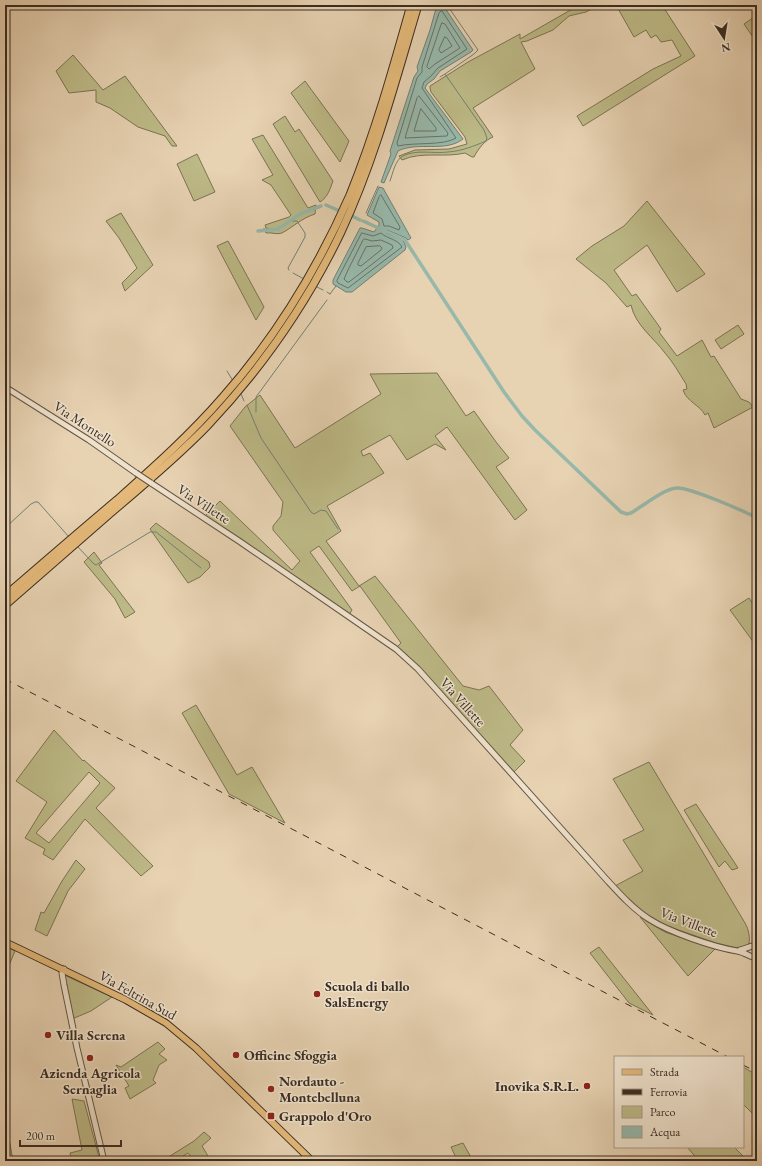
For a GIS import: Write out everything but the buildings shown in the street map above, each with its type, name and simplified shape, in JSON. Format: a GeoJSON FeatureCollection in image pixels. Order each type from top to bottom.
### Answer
{"type":"FeatureCollection","features":[{"type":"Feature","properties":{"kind":"highway"},"geometry":{"type":"LineString","coordinates":[[5,596],[126,492],[182,441],[234,384],[278,326],[300,292],[322,253],[351,190],[379,112],[411,5]]}},
{"type":"Feature","properties":{"kind":"highway"},"geometry":{"type":"LineString","coordinates":[[5,605],[159,471],[200,433],[246,382],[275,343],[294,315],[332,249],[360,187],[382,125],[418,5]]}},
{"type":"Feature","properties":{"kind":"highway"},"geometry":{"type":"LineString","coordinates":[[5,608],[33,584],[59,558]]}},
{"type":"Feature","properties":{"kind":"main road","name":"Via Feltrina Sud"},"geometry":{"type":"LineString","coordinates":[[5,942],[135,1004],[156,1016],[177,1031],[196,1048],[312,1161]]}},
{"type":"Feature","properties":{"kind":"street","name":"Via Montello"},"geometry":{"type":"LineString","coordinates":[[5,387],[89,440],[151,483]]}},
{"type":"Feature","properties":{"kind":"street","name":"Via Villette"},"geometry":{"type":"LineString","coordinates":[[151,483],[239,541],[396,649],[418,669],[606,880],[631,905],[659,925],[749,955],[752,958],[757,958]]}},
{"type":"Feature","properties":{"kind":"street"},"geometry":{"type":"LineString","coordinates":[[737,951],[757,945]]}},
{"type":"Feature","properties":{"kind":"street"},"geometry":{"type":"LineString","coordinates":[[749,948],[749,955]]}},
{"type":"Feature","properties":{"kind":"street"},"geometry":{"type":"LineString","coordinates":[[64,970],[62,973],[64,985],[77,1048],[104,1161]]}},
{"type":"Feature","properties":{"kind":"green space"},"geometry":{"type":"Polygon","coordinates":[[[583,5],[599,5],[586,12],[569,16],[553,30],[521,42],[535,69],[473,108],[493,137],[482,145],[474,157],[465,153],[425,155],[410,157],[402,160],[399,156],[415,150],[449,149],[467,144],[465,137],[431,92],[430,86],[468,62],[520,34],[520,39],[574,8],[583,5]]]}},
{"type":"Feature","properties":{"kind":"green space"},"geometry":{"type":"Polygon","coordinates":[[[616,5],[662,5],[695,56],[583,126],[577,116],[653,69],[681,56],[672,40],[661,42],[656,35],[651,38],[646,30],[634,37],[616,5]]]}},
{"type":"Feature","properties":{"kind":"green space"},"geometry":{"type":"Polygon","coordinates":[[[753,18],[755,20],[757,19],[757,43],[744,24],[753,18]]]}},
{"type":"Feature","properties":{"kind":"green space"},"geometry":{"type":"Polygon","coordinates":[[[73,55],[103,90],[125,76],[177,146],[172,146],[165,136],[138,127],[110,108],[96,102],[96,90],[69,93],[56,71],[73,55]]]}},
{"type":"Feature","properties":{"kind":"green space"},"geometry":{"type":"Polygon","coordinates":[[[305,81],[349,141],[340,162],[291,93],[305,81]]]}},
{"type":"Feature","properties":{"kind":"green space"},"geometry":{"type":"Polygon","coordinates":[[[285,116],[295,132],[299,129],[333,181],[327,195],[320,202],[273,124],[285,116]]]}},
{"type":"Feature","properties":{"kind":"green space"},"geometry":{"type":"Polygon","coordinates":[[[263,135],[308,208],[316,205],[315,214],[280,234],[266,233],[263,229],[271,229],[266,228],[265,225],[291,215],[271,185],[262,180],[273,175],[252,139],[263,135]]]}},
{"type":"Feature","properties":{"kind":"green space"},"geometry":{"type":"Polygon","coordinates":[[[197,154],[215,192],[194,201],[177,164],[197,154]]]}},
{"type":"Feature","properties":{"kind":"green space"},"geometry":{"type":"Polygon","coordinates":[[[647,201],[705,274],[677,292],[647,245],[614,270],[632,296],[636,294],[661,329],[659,332],[677,356],[702,340],[711,357],[714,356],[741,399],[749,402],[753,407],[714,428],[708,413],[705,415],[687,398],[683,390],[687,389],[686,384],[668,356],[636,319],[631,305],[627,307],[606,283],[576,259],[592,246],[624,226],[647,201]]]}},
{"type":"Feature","properties":{"kind":"green space"},"geometry":{"type":"Polygon","coordinates":[[[121,213],[153,265],[125,291],[122,283],[137,268],[119,238],[106,221],[121,213]]]}},
{"type":"Feature","properties":{"kind":"green space"},"geometry":{"type":"Polygon","coordinates":[[[228,241],[264,307],[256,320],[217,246],[228,241]]]}},
{"type":"Feature","properties":{"kind":"green space"},"geometry":{"type":"Polygon","coordinates":[[[738,325],[744,334],[721,349],[715,340],[738,325]]]}},
{"type":"Feature","properties":{"kind":"green space"},"geometry":{"type":"Polygon","coordinates":[[[437,373],[466,416],[474,411],[509,458],[496,467],[527,510],[515,520],[447,427],[435,436],[446,450],[435,444],[407,460],[390,435],[361,451],[363,456],[370,453],[384,473],[327,506],[341,531],[326,541],[359,586],[375,576],[463,686],[479,690],[489,686],[523,730],[510,745],[525,761],[514,772],[396,648],[401,643],[360,586],[352,591],[319,546],[310,552],[352,610],[349,615],[204,517],[220,501],[292,570],[300,561],[273,530],[273,526],[281,516],[283,502],[230,426],[245,407],[260,395],[295,448],[381,394],[370,374],[437,373]]]}},
{"type":"Feature","properties":{"kind":"green space"},"geometry":{"type":"Polygon","coordinates":[[[156,523],[209,562],[210,567],[200,577],[188,583],[150,529],[156,523]]]}},
{"type":"Feature","properties":{"kind":"green space"},"geometry":{"type":"Polygon","coordinates":[[[94,552],[102,563],[99,565],[135,612],[125,618],[115,599],[84,562],[94,552]]]}},
{"type":"Feature","properties":{"kind":"green space"},"geometry":{"type":"Polygon","coordinates":[[[749,598],[757,610],[757,647],[730,610],[749,598]]]}},
{"type":"Feature","properties":{"kind":"green space"},"geometry":{"type":"Polygon","coordinates":[[[196,705],[237,775],[252,767],[285,823],[229,794],[182,713],[196,705]]]}},
{"type":"Feature","properties":{"kind":"green space"},"geometry":{"type":"Polygon","coordinates":[[[54,730],[83,761],[84,760],[115,788],[96,808],[153,866],[141,876],[85,819],[53,860],[43,854],[45,849],[25,838],[47,802],[16,781],[54,730]],[[89,772],[36,833],[49,843],[100,783],[89,772]]]}},
{"type":"Feature","properties":{"kind":"green space"},"geometry":{"type":"Polygon","coordinates":[[[649,762],[745,923],[748,931],[749,944],[745,947],[737,948],[716,943],[667,926],[645,914],[628,901],[615,886],[643,871],[623,840],[644,830],[613,779],[649,762]]]}},
{"type":"Feature","properties":{"kind":"green space"},"geometry":{"type":"Polygon","coordinates":[[[696,804],[738,868],[732,870],[725,861],[719,867],[684,810],[696,804]]]}},
{"type":"Feature","properties":{"kind":"green space"},"geometry":{"type":"Polygon","coordinates":[[[76,860],[85,869],[68,891],[47,936],[35,930],[41,912],[44,913],[76,860]]]}},
{"type":"Feature","properties":{"kind":"green space"},"geometry":{"type":"Polygon","coordinates":[[[640,917],[665,932],[715,949],[688,976],[640,917]]]}},
{"type":"Feature","properties":{"kind":"green space"},"geometry":{"type":"Polygon","coordinates":[[[5,946],[15,951],[5,975],[5,946]]]}},
{"type":"Feature","properties":{"kind":"green space"},"geometry":{"type":"Polygon","coordinates":[[[599,947],[653,1015],[629,1003],[590,953],[599,947]]]}},
{"type":"Feature","properties":{"kind":"green space"},"geometry":{"type":"Polygon","coordinates":[[[62,974],[112,997],[91,1011],[72,1019],[62,974]]]}},
{"type":"Feature","properties":{"kind":"green space"},"geometry":{"type":"Polygon","coordinates":[[[158,1042],[165,1049],[159,1054],[167,1060],[159,1065],[153,1080],[156,1083],[130,1099],[125,1088],[129,1086],[116,1065],[121,1067],[158,1042]]]}},
{"type":"Feature","properties":{"kind":"green space"},"geometry":{"type":"Polygon","coordinates":[[[744,1068],[757,1075],[757,1118],[744,1105],[744,1068]]]}},
{"type":"Feature","properties":{"kind":"green space"},"geometry":{"type":"Polygon","coordinates":[[[72,1099],[84,1101],[100,1161],[72,1161],[70,1153],[82,1150],[72,1099]]]}},
{"type":"Feature","properties":{"kind":"green space"},"geometry":{"type":"Polygon","coordinates":[[[5,1115],[13,1161],[5,1161],[5,1115]]]}},
{"type":"Feature","properties":{"kind":"green space"},"geometry":{"type":"Polygon","coordinates":[[[204,1132],[211,1138],[202,1146],[211,1161],[194,1161],[188,1153],[178,1159],[178,1161],[162,1161],[194,1141],[204,1132]]]}},
{"type":"Feature","properties":{"kind":"green space"},"geometry":{"type":"Polygon","coordinates":[[[463,1143],[473,1161],[456,1161],[457,1160],[451,1147],[463,1143]]]}},
{"type":"Feature","properties":{"kind":"green space"},"geometry":{"type":"Polygon","coordinates":[[[688,1148],[735,1148],[748,1161],[699,1161],[688,1148]]]}},
{"type":"Feature","properties":{"kind":"water"},"geometry":{"type":"Polygon","coordinates":[[[437,5],[443,5],[473,50],[440,71],[425,88],[463,139],[448,145],[414,147],[398,151],[384,183],[381,182],[391,154],[390,151],[414,77],[418,71],[417,67],[437,5]]]}},
{"type":"Feature","properties":{"kind":"water"},"geometry":{"type":"Polygon","coordinates":[[[379,187],[383,188],[411,238],[408,240],[387,230],[386,233],[403,240],[406,247],[405,250],[352,292],[346,292],[333,284],[333,280],[360,228],[374,232],[379,225],[379,222],[367,215],[379,187]]]}},
{"type":"Feature","properties":{"kind":"waterway"},"geometry":{"type":"LineString","coordinates":[[390,181],[398,160],[403,156],[413,153],[458,151],[486,141],[487,138],[484,130],[445,74],[478,50],[447,5]]}},
{"type":"Feature","properties":{"kind":"waterway"},"geometry":{"type":"LineString","coordinates":[[440,77],[445,74]]}},
{"type":"Feature","properties":{"kind":"waterway"},"geometry":{"type":"LineString","coordinates":[[366,213],[378,186]]}},
{"type":"Feature","properties":{"kind":"waterway"},"geometry":{"type":"LineString","coordinates":[[326,205],[342,212]]}},
{"type":"Feature","properties":{"kind":"waterway"},"geometry":{"type":"LineString","coordinates":[[258,231],[278,229],[300,214],[321,206]]}},
{"type":"Feature","properties":{"kind":"waterway"},"geometry":{"type":"LineString","coordinates":[[348,214],[360,220]]}},
{"type":"Feature","properties":{"kind":"waterway"},"geometry":{"type":"LineString","coordinates":[[289,270],[288,268],[305,237],[305,233],[297,221],[291,221]]}},
{"type":"Feature","properties":{"kind":"waterway"},"geometry":{"type":"LineString","coordinates":[[363,221],[405,240],[504,392],[522,416],[621,512],[627,514],[631,513],[666,491],[677,488],[704,495],[757,518]]}},
{"type":"Feature","properties":{"kind":"waterway"},"geometry":{"type":"LineString","coordinates":[[366,221],[375,226]]}},
{"type":"Feature","properties":{"kind":"waterway"},"geometry":{"type":"LineString","coordinates":[[293,273],[304,279]]}},
{"type":"Feature","properties":{"kind":"waterway"},"geometry":{"type":"LineString","coordinates":[[315,286],[323,290]]}},
{"type":"Feature","properties":{"kind":"waterway"},"geometry":{"type":"LineString","coordinates":[[330,294],[336,286]]}},
{"type":"Feature","properties":{"kind":"waterway"},"geometry":{"type":"LineString","coordinates":[[256,412],[256,397],[327,300]]}},
{"type":"Feature","properties":{"kind":"waterway"},"geometry":{"type":"LineString","coordinates":[[227,371],[233,381]]}},
{"type":"Feature","properties":{"kind":"waterway"},"geometry":{"type":"LineString","coordinates":[[241,394],[244,401]]}},
{"type":"Feature","properties":{"kind":"waterway"},"geometry":{"type":"LineString","coordinates":[[247,405],[261,438],[311,512],[314,514],[321,510],[326,511],[338,529]]}},
{"type":"Feature","properties":{"kind":"waterway"},"geometry":{"type":"LineString","coordinates":[[5,528],[31,504],[38,502],[69,537]]}},
{"type":"Feature","properties":{"kind":"waterway"},"geometry":{"type":"LineString","coordinates":[[78,547],[96,565],[150,532],[156,532],[201,568]]}},
{"type":"Feature","properties":{"kind":"railway"},"geometry":{"type":"LineString","coordinates":[[5,679],[726,1056]]}},
{"type":"Feature","properties":{"kind":"railway"},"geometry":{"type":"LineString","coordinates":[[744,1066],[757,1072]]}},
{"type":"Feature","properties":{"kind":"place","name":"Scuola di ballo SalsEnergy"},"geometry":{"type":"Point","coordinates":[317,994]}},
{"type":"Feature","properties":{"kind":"place","name":"Villa Serena"},"geometry":{"type":"Point","coordinates":[48,1035]}},
{"type":"Feature","properties":{"kind":"place","name":"Officine Sfoggia"},"geometry":{"type":"Point","coordinates":[236,1055]}},
{"type":"Feature","properties":{"kind":"place","name":"Azienda Agricola Sernaglia"},"geometry":{"type":"Point","coordinates":[90,1058]}},
{"type":"Feature","properties":{"kind":"place","name":"Inovika S.R.L."},"geometry":{"type":"Point","coordinates":[587,1086]}},
{"type":"Feature","properties":{"kind":"place","name":"Nordauto - Montebelluna"},"geometry":{"type":"Point","coordinates":[271,1089]}},
{"type":"Feature","properties":{"kind":"place","name":"Grappolo d'Oro"},"geometry":{"type":"Point","coordinates":[271,1116]}}]}
